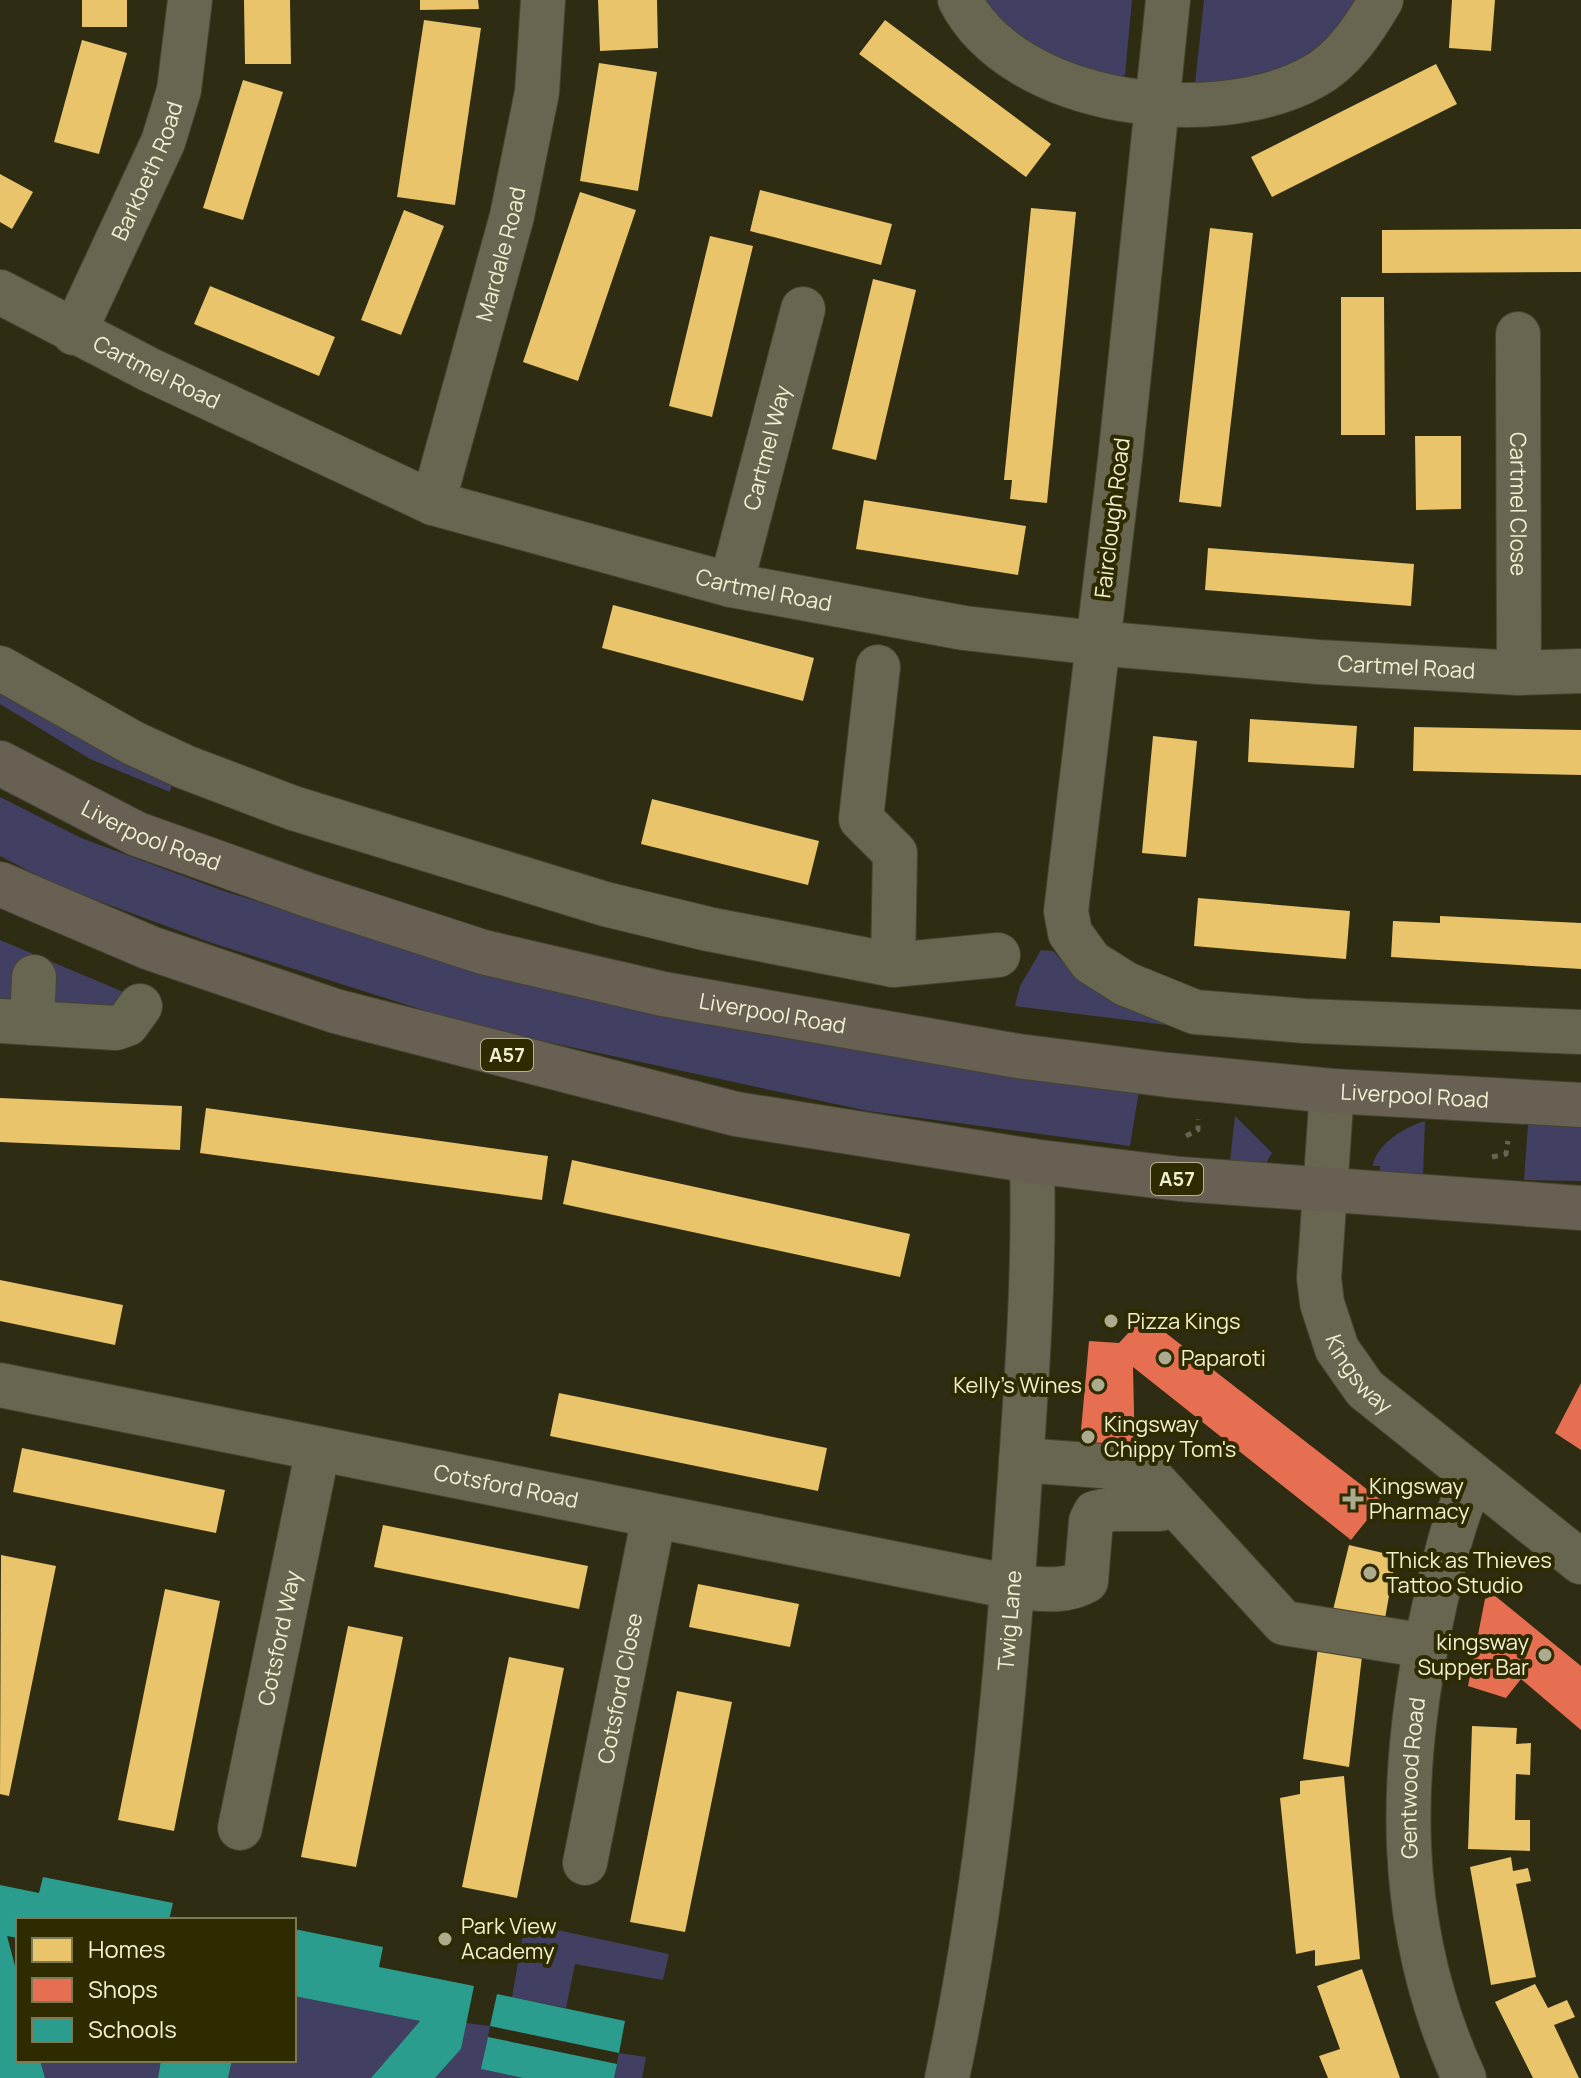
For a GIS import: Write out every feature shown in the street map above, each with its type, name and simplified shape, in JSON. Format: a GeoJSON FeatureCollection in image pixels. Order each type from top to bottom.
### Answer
{"type":"FeatureCollection","features":[{"type":"Feature","properties":{"kind":"highway","name":"Liverpool Road"},"geometry":{"type":"LineString","coordinates":[[0,763],[137,834],[483,952],[663,994],[1018,1056],[1168,1075],[1332,1091],[1581,1105]]}},
{"type":"Feature","properties":{"kind":"highway","name":"A57"},"geometry":{"type":"LineString","coordinates":[[0,884],[150,948],[335,1011],[736,1114],[1032,1161],[1323,1192],[1581,1208]]}},
{"type":"Feature","properties":{"kind":"street","name":"Barkbeth Road"},"geometry":{"type":"LineString","coordinates":[[74,333],[163,142],[179,90],[190,0]]}},
{"type":"Feature","properties":{"kind":"street","name":"Mardale Road"},"geometry":{"type":"LineString","coordinates":[[433,503],[512,216],[537,92],[543,0]]}},
{"type":"Feature","properties":{"kind":"street"},"geometry":{"type":"LineString","coordinates":[[960,0],[992,41],[1029,68],[1072,86],[1159,103],[1249,101],[1284,91],[1316,76],[1342,53],[1364,29],[1381,0]]}},
{"type":"Feature","properties":{"kind":"street","name":"Fairclough Road"},"geometry":{"type":"LineString","coordinates":[[1168,0],[1120,460],[1066,911],[1070,933],[1091,962],[1102,969],[1126,984],[1195,1012],[1336,1022],[1581,1032]]}},
{"type":"Feature","properties":{"kind":"street","name":"Cartmel Road"},"geometry":{"type":"LineString","coordinates":[[0,292],[74,333],[433,503],[731,585],[964,628],[1096,643],[1318,662],[1519,673],[1581,671]]}},
{"type":"Feature","properties":{"kind":"street","name":"Cartmel Way"},"geometry":{"type":"LineString","coordinates":[[731,585],[803,309]]}},
{"type":"Feature","properties":{"kind":"street","name":"Cartmel Close"},"geometry":{"type":"LineString","coordinates":[[1518,334],[1519,673]]}},
{"type":"Feature","properties":{"kind":"street"},"geometry":{"type":"LineString","coordinates":[[878,667],[861,819],[895,853],[893,965]]}},
{"type":"Feature","properties":{"kind":"street"},"geometry":{"type":"LineString","coordinates":[[0,668],[133,743],[293,808],[605,904],[708,929],[893,965],[998,955]]}},
{"type":"Feature","properties":{"kind":"street"},"geometry":{"type":"LineString","coordinates":[[34,977],[16,1022],[116,1028],[127,1024],[140,1006]]}},
{"type":"Feature","properties":{"kind":"street","name":"Kingsway"},"geometry":{"type":"LineString","coordinates":[[1332,1091],[1319,1278],[1322,1303],[1337,1349],[1365,1389],[1581,1562]]}},
{"type":"Feature","properties":{"kind":"street","name":"Twig Lane"},"geometry":{"type":"LineString","coordinates":[[947,2078],[971,1952],[995,1780],[1012,1587],[1034,1247],[1032,1161]]}},
{"type":"Feature","properties":{"kind":"street","name":"Cotsford Road"},"geometry":{"type":"LineString","coordinates":[[0,1385],[1012,1587],[1064,1590],[1077,1586],[1086,1581],[1091,1521],[1095,1513],[1113,1509],[1160,1509]]}},
{"type":"Feature","properties":{"kind":"street","name":"Cotsford Way"},"geometry":{"type":"LineString","coordinates":[[240,1828],[318,1449]]}},
{"type":"Feature","properties":{"kind":"street"},"geometry":{"type":"LineString","coordinates":[[1021,1460],[1143,1469],[1284,1623],[1426,1646]]}},
{"type":"Feature","properties":{"kind":"street","name":"Gentwood Road"},"geometry":{"type":"LineString","coordinates":[[1464,2078],[1428,1984],[1409,1856],[1409,1768],[1426,1646],[1455,1516],[1474,1477]]}},
{"type":"Feature","properties":{"kind":"street","name":"Cotsford Close"},"geometry":{"type":"LineString","coordinates":[[585,1863],[654,1516]]}},
{"type":"Feature","properties":{"kind":"path"},"geometry":{"type":"LineString","coordinates":[[1174,1136],[1194,1135],[1198,1130],[1197,1115],[1187,1113]]}},
{"type":"Feature","properties":{"kind":"path"},"geometry":{"type":"LineString","coordinates":[[1485,1157],[1506,1154],[1509,1143],[1503,1135]]}},
{"type":"Feature","properties":{"kind":"shaded area"},"geometry":{"type":"Polygon","coordinates":[[[980,0],[1132,0],[1125,75],[1111,78],[1030,48],[980,0]]]}},
{"type":"Feature","properties":{"kind":"shaded area"},"geometry":{"type":"Polygon","coordinates":[[[1204,0],[1359,0],[1325,40],[1289,65],[1247,79],[1195,84],[1204,0]]]}},
{"type":"Feature","properties":{"kind":"shaded area"},"geometry":{"type":"Polygon","coordinates":[[[0,687],[174,777],[170,792],[90,759],[0,704],[0,687]]]}},
{"type":"Feature","properties":{"kind":"shaded area"},"geometry":{"type":"Polygon","coordinates":[[[0,797],[81,838],[224,891],[497,977],[1139,1091],[1130,1146],[868,1111],[473,1026],[209,942],[56,885],[0,856],[0,797]]]}},
{"type":"Feature","properties":{"kind":"shaded area"},"geometry":{"type":"Polygon","coordinates":[[[0,940],[133,996],[108,1016],[15,995],[0,1008],[0,940]]]}},
{"type":"Feature","properties":{"kind":"shaded area"},"geometry":{"type":"Polygon","coordinates":[[[1041,950],[1053,951],[1063,962],[1183,1027],[1015,1006],[1020,986],[1041,950]]]}},
{"type":"Feature","properties":{"kind":"shaded area"},"geometry":{"type":"Polygon","coordinates":[[[1235,1116],[1272,1153],[1266,1163],[1230,1161],[1235,1116]]]}},
{"type":"Feature","properties":{"kind":"shaded area"},"geometry":{"type":"Polygon","coordinates":[[[1425,1121],[1423,1174],[1380,1172],[1380,1166],[1373,1166],[1385,1144],[1409,1127],[1425,1121]]]}},
{"type":"Feature","properties":{"kind":"shaded area"},"geometry":{"type":"Polygon","coordinates":[[[1528,1124],[1581,1128],[1581,1181],[1524,1180],[1528,1124]]]}},
{"type":"Feature","properties":{"kind":"shaded area"},"geometry":{"type":"Polygon","coordinates":[[[525,1923],[669,1954],[663,1980],[575,1964],[566,2008],[512,1997],[525,1923]]]}},
{"type":"Feature","properties":{"kind":"shaded area"},"geometry":{"type":"Polygon","coordinates":[[[296,1996],[420,2021],[371,2078],[228,2078],[232,2062],[296,2062],[296,1996]]]}},
{"type":"Feature","properties":{"kind":"shaded area"},"geometry":{"type":"Polygon","coordinates":[[[466,2023],[490,2026],[482,2069],[523,2078],[435,2078],[461,2049],[466,2023]]]}},
{"type":"Feature","properties":{"kind":"shaded area"},"geometry":{"type":"Polygon","coordinates":[[[619,2053],[646,2057],[642,2078],[614,2078],[619,2053]]]}},
{"type":"Feature","properties":{"kind":"shaded area"},"geometry":{"type":"Polygon","coordinates":[[[41,2062],[161,2062],[158,2078],[45,2078],[41,2062]]]}},
{"type":"Feature","properties":{"kind":"building: Homes"},"geometry":{"type":"Polygon","coordinates":[[[82,0],[127,0],[127,27],[82,27],[82,0]]]}},
{"type":"Feature","properties":{"kind":"building: Homes"},"geometry":{"type":"Polygon","coordinates":[[[244,0],[290,0],[291,64],[245,64],[244,0]]]}},
{"type":"Feature","properties":{"kind":"building: Homes"},"geometry":{"type":"Polygon","coordinates":[[[420,0],[478,0],[479,9],[420,10],[420,0]]]}},
{"type":"Feature","properties":{"kind":"building: Homes"},"geometry":{"type":"Polygon","coordinates":[[[598,0],[657,0],[658,48],[600,51],[598,0]]]}},
{"type":"Feature","properties":{"kind":"building: Homes"},"geometry":{"type":"Polygon","coordinates":[[[1452,0],[1495,0],[1491,51],[1449,48],[1452,0]]]}},
{"type":"Feature","properties":{"kind":"building: Homes"},"geometry":{"type":"Polygon","coordinates":[[[424,20],[481,28],[455,205],[397,197],[424,20]]]}},
{"type":"Feature","properties":{"kind":"building: Homes"},"geometry":{"type":"Polygon","coordinates":[[[885,20],[1051,144],[1026,177],[859,54],[885,20]]]}},
{"type":"Feature","properties":{"kind":"building: Homes"},"geometry":{"type":"Polygon","coordinates":[[[82,40],[127,53],[99,154],[54,142],[82,40]]]}},
{"type":"Feature","properties":{"kind":"building: Homes"},"geometry":{"type":"Polygon","coordinates":[[[599,63],[657,72],[638,191],[580,181],[599,63]]]}},
{"type":"Feature","properties":{"kind":"building: Homes"},"geometry":{"type":"Polygon","coordinates":[[[1436,64],[1457,104],[1272,197],[1251,157],[1436,64]]]}},
{"type":"Feature","properties":{"kind":"building: Homes"},"geometry":{"type":"Polygon","coordinates":[[[243,80],[283,92],[243,220],[203,208],[243,80]]]}},
{"type":"Feature","properties":{"kind":"building: Homes"},"geometry":{"type":"Polygon","coordinates":[[[0,174],[33,192],[12,229],[0,222],[0,174]]]}},
{"type":"Feature","properties":{"kind":"building: Homes"},"geometry":{"type":"Polygon","coordinates":[[[760,190],[892,224],[881,265],[750,231],[760,190]]]}},
{"type":"Feature","properties":{"kind":"building: Homes"},"geometry":{"type":"Polygon","coordinates":[[[580,192],[636,210],[578,381],[523,362],[580,192]]]}},
{"type":"Feature","properties":{"kind":"building: Homes"},"geometry":{"type":"Polygon","coordinates":[[[1031,208],[1076,212],[1047,503],[1010,499],[1012,480],[1004,480],[1031,208]]]}},
{"type":"Feature","properties":{"kind":"building: Homes"},"geometry":{"type":"Polygon","coordinates":[[[404,210],[444,226],[401,335],[361,320],[404,210]]]}},
{"type":"Feature","properties":{"kind":"building: Homes"},"geometry":{"type":"Polygon","coordinates":[[[1210,228],[1253,233],[1221,507],[1179,502],[1210,228]]]}},
{"type":"Feature","properties":{"kind":"building: Homes"},"geometry":{"type":"Polygon","coordinates":[[[1581,229],[1581,272],[1382,273],[1382,230],[1581,229]]]}},
{"type":"Feature","properties":{"kind":"building: Homes"},"geometry":{"type":"Polygon","coordinates":[[[710,236],[753,246],[712,417],[669,406],[710,236]]]}},
{"type":"Feature","properties":{"kind":"building: Homes"},"geometry":{"type":"Polygon","coordinates":[[[873,279],[916,290],[876,460],[832,449],[873,279]]]}},
{"type":"Feature","properties":{"kind":"building: Homes"},"geometry":{"type":"Polygon","coordinates":[[[210,286],[335,337],[319,376],[194,324],[210,286]]]}},
{"type":"Feature","properties":{"kind":"building: Homes"},"geometry":{"type":"Polygon","coordinates":[[[1341,297],[1384,297],[1385,435],[1341,435],[1341,297]]]}},
{"type":"Feature","properties":{"kind":"building: Homes"},"geometry":{"type":"Polygon","coordinates":[[[1415,436],[1461,436],[1461,509],[1416,510],[1415,436]]]}},
{"type":"Feature","properties":{"kind":"building: Homes"},"geometry":{"type":"Polygon","coordinates":[[[864,500],[1026,526],[1018,575],[856,549],[864,500]]]}},
{"type":"Feature","properties":{"kind":"building: Homes"},"geometry":{"type":"Polygon","coordinates":[[[1208,548],[1414,564],[1411,606],[1205,590],[1208,548]]]}},
{"type":"Feature","properties":{"kind":"building: Homes"},"geometry":{"type":"Polygon","coordinates":[[[613,605],[814,658],[803,701],[602,648],[613,605]]]}},
{"type":"Feature","properties":{"kind":"building: Homes"},"geometry":{"type":"Polygon","coordinates":[[[1250,719],[1357,726],[1354,768],[1248,762],[1250,719]]]}},
{"type":"Feature","properties":{"kind":"building: Homes"},"geometry":{"type":"Polygon","coordinates":[[[1414,727],[1581,730],[1581,775],[1413,771],[1414,727]]]}},
{"type":"Feature","properties":{"kind":"building: Homes"},"geometry":{"type":"Polygon","coordinates":[[[1153,736],[1197,741],[1186,857],[1142,853],[1153,736]]]}},
{"type":"Feature","properties":{"kind":"building: Homes"},"geometry":{"type":"Polygon","coordinates":[[[652,799],[819,841],[808,885],[641,844],[652,799]]]}},
{"type":"Feature","properties":{"kind":"building: Homes"},"geometry":{"type":"Polygon","coordinates":[[[1198,898],[1350,911],[1346,959],[1194,946],[1198,898]]]}},
{"type":"Feature","properties":{"kind":"building: Homes"},"geometry":{"type":"Polygon","coordinates":[[[1440,916],[1581,923],[1581,969],[1391,957],[1393,921],[1440,923],[1440,916]]]}},
{"type":"Feature","properties":{"kind":"building: Homes"},"geometry":{"type":"Polygon","coordinates":[[[0,1098],[182,1106],[180,1150],[0,1142],[0,1098]]]}},
{"type":"Feature","properties":{"kind":"building: Homes"},"geometry":{"type":"Polygon","coordinates":[[[206,1108],[548,1156],[542,1200],[200,1153],[206,1108]]]}},
{"type":"Feature","properties":{"kind":"building: Homes"},"geometry":{"type":"Polygon","coordinates":[[[572,1160],[910,1234],[900,1277],[563,1204],[572,1160]]]}},
{"type":"Feature","properties":{"kind":"building: Homes"},"geometry":{"type":"Polygon","coordinates":[[[0,1280],[123,1305],[115,1345],[0,1321],[0,1280]]]}},
{"type":"Feature","properties":{"kind":"building: Homes"},"geometry":{"type":"Polygon","coordinates":[[[559,1393],[827,1448],[818,1491],[550,1436],[559,1393]]]}},
{"type":"Feature","properties":{"kind":"building: Homes"},"geometry":{"type":"Polygon","coordinates":[[[22,1448],[225,1490],[216,1533],[13,1492],[22,1448]]]}},
{"type":"Feature","properties":{"kind":"building: Homes"},"geometry":{"type":"Polygon","coordinates":[[[383,1525],[588,1566],[579,1609],[374,1567],[383,1525]]]}},
{"type":"Feature","properties":{"kind":"building: Homes"},"geometry":{"type":"Polygon","coordinates":[[[1349,1545],[1396,1556],[1383,1630],[1331,1618],[1349,1545]]]}},
{"type":"Feature","properties":{"kind":"building: Homes"},"geometry":{"type":"Polygon","coordinates":[[[1,1555],[56,1566],[9,1796],[0,1794],[1,1555]]]}},
{"type":"Feature","properties":{"kind":"building: Homes"},"geometry":{"type":"Polygon","coordinates":[[[698,1584],[799,1604],[790,1647],[689,1627],[698,1584]]]}},
{"type":"Feature","properties":{"kind":"building: Homes"},"geometry":{"type":"Polygon","coordinates":[[[165,1589],[220,1601],[174,1831],[118,1820],[165,1589]]]}},
{"type":"Feature","properties":{"kind":"building: Homes"},"geometry":{"type":"Polygon","coordinates":[[[348,1626],[403,1637],[356,1867],[301,1857],[348,1626]]]}},
{"type":"Feature","properties":{"kind":"building: Homes"},"geometry":{"type":"Polygon","coordinates":[[[1319,1640],[1363,1648],[1349,1767],[1303,1759],[1319,1640]]]}},
{"type":"Feature","properties":{"kind":"building: Homes"},"geometry":{"type":"Polygon","coordinates":[[[509,1657],[564,1668],[517,1898],[462,1887],[509,1657]]]}},
{"type":"Feature","properties":{"kind":"building: Homes"},"geometry":{"type":"Polygon","coordinates":[[[677,1691],[732,1702],[685,1932],[630,1922],[677,1691]]]}},
{"type":"Feature","properties":{"kind":"building: Homes"},"geometry":{"type":"Polygon","coordinates":[[[1472,1726],[1517,1728],[1516,1744],[1531,1743],[1530,1775],[1516,1774],[1515,1820],[1530,1820],[1530,1851],[1468,1849],[1472,1726]]]}},
{"type":"Feature","properties":{"kind":"building: Homes"},"geometry":{"type":"Polygon","coordinates":[[[1344,1776],[1360,1959],[1315,1966],[1315,1950],[1296,1954],[1280,1798],[1300,1794],[1300,1781],[1344,1776]]]}},
{"type":"Feature","properties":{"kind":"building: Homes"},"geometry":{"type":"Polygon","coordinates":[[[1511,1857],[1513,1871],[1528,1868],[1531,1881],[1516,1884],[1536,1977],[1491,1985],[1470,1867],[1511,1857]]]}},
{"type":"Feature","properties":{"kind":"building: Homes"},"geometry":{"type":"Polygon","coordinates":[[[1362,1969],[1400,2078],[1328,2078],[1319,2056],[1340,2049],[1317,1986],[1362,1969]]]}},
{"type":"Feature","properties":{"kind":"building: Homes"},"geometry":{"type":"Polygon","coordinates":[[[1535,1984],[1548,2008],[1567,2000],[1575,2017],[1554,2025],[1579,2078],[1533,2078],[1495,2002],[1535,1984]]]}},
{"type":"Feature","properties":{"kind":"building: Shops"},"geometry":{"type":"Polygon","coordinates":[[[1144,1316],[1382,1501],[1351,1540],[1133,1367],[1135,1457],[1079,1453],[1089,1341],[1119,1343],[1144,1316]]]}},
{"type":"Feature","properties":{"kind":"building: Shops"},"geometry":{"type":"Polygon","coordinates":[[[1581,1383],[1581,1450],[1555,1433],[1581,1383]]]}},
{"type":"Feature","properties":{"kind":"building: Shops"},"geometry":{"type":"Polygon","coordinates":[[[1494,1595],[1581,1666],[1581,1730],[1521,1679],[1506,1698],[1468,1686],[1485,1599],[1494,1595]]]}},
{"type":"Feature","properties":{"kind":"building: Schools"},"geometry":{"type":"Polygon","coordinates":[[[43,1877],[173,1903],[169,1918],[16,1918],[16,1938],[7,1936],[16,1970],[16,2062],[41,2062],[45,2078],[0,2078],[0,1885],[39,1893],[43,1877]]]}},
{"type":"Feature","properties":{"kind":"building: Schools"},"geometry":{"type":"Polygon","coordinates":[[[296,1929],[383,1947],[379,1967],[474,1986],[461,2049],[435,2078],[371,2078],[420,2021],[296,1996],[296,1929]]]}},
{"type":"Feature","properties":{"kind":"building: Schools"},"geometry":{"type":"Polygon","coordinates":[[[497,1994],[625,2021],[619,2053],[490,2026],[497,1994]]]}},
{"type":"Feature","properties":{"kind":"building: Schools"},"geometry":{"type":"Polygon","coordinates":[[[488,2037],[617,2064],[614,2078],[523,2078],[481,2069],[488,2037]]]}},
{"type":"Feature","properties":{"kind":"building: Schools"},"geometry":{"type":"Polygon","coordinates":[[[161,2062],[232,2062],[228,2078],[158,2078],[161,2062]]]}},
{"type":"Feature","properties":{"kind":"place","name":"Pizza Kings"},"geometry":{"type":"Point","coordinates":[1111,1321]}},
{"type":"Feature","properties":{"kind":"place","name":"Paparoti"},"geometry":{"type":"Point","coordinates":[1165,1358]}},
{"type":"Feature","properties":{"kind":"place","name":"Kelly's Wines"},"geometry":{"type":"Point","coordinates":[1098,1385]}},
{"type":"Feature","properties":{"kind":"place","name":"Kingsway Chippy Tom's"},"geometry":{"type":"Point","coordinates":[1088,1437]}},
{"type":"Feature","properties":{"kind":"place","name":"Kingsway Pharmacy"},"geometry":{"type":"Point","coordinates":[1353,1499]}},
{"type":"Feature","properties":{"kind":"place","name":"Thick as Thieves Tattoo Studio"},"geometry":{"type":"Point","coordinates":[1370,1573]}},
{"type":"Feature","properties":{"kind":"place","name":"kingsway Supper Bar"},"geometry":{"type":"Point","coordinates":[1545,1655]}},
{"type":"Feature","properties":{"kind":"place","name":"Park View Academy"},"geometry":{"type":"Point","coordinates":[445,1939]}}]}
